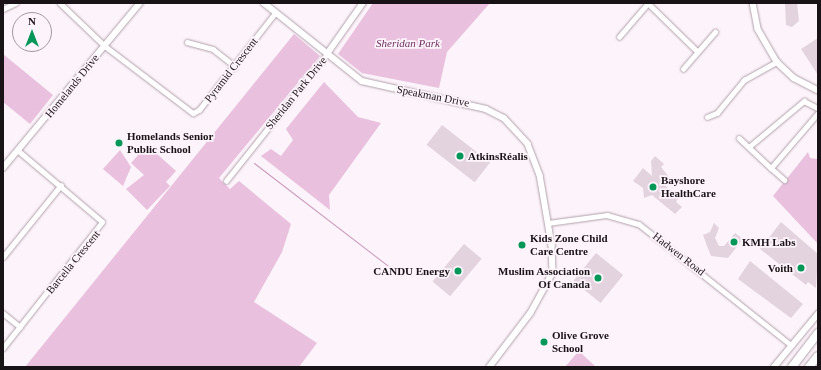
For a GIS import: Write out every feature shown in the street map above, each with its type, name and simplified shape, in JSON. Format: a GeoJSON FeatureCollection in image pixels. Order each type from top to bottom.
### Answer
{"type":"FeatureCollection","features":[{"type":"Feature","properties":{"kind":"highway"},"geometry":{"type":"LineString","coordinates":[[792,367],[818,333]]}},
{"type":"Feature","properties":{"kind":"highway"},"geometry":{"type":"LineString","coordinates":[[809,367],[818,356]]}},
{"type":"Feature","properties":{"kind":"street"},"geometry":{"type":"LineString","coordinates":[[3,9],[16,3]]}},
{"type":"Feature","properties":{"kind":"street"},"geometry":{"type":"LineString","coordinates":[[60,3],[104,46]]}},
{"type":"Feature","properties":{"kind":"street","name":"Homelands Drive"},"geometry":{"type":"LineString","coordinates":[[3,168],[140,3]]}},
{"type":"Feature","properties":{"kind":"street"},"geometry":{"type":"LineString","coordinates":[[264,3],[327,54]]}},
{"type":"Feature","properties":{"kind":"street","name":"Sheridan Park Drive"},"geometry":{"type":"LineString","coordinates":[[226,180],[327,54],[363,3]]}},
{"type":"Feature","properties":{"kind":"street"},"geometry":{"type":"LineString","coordinates":[[619,37],[648,3],[696,50]]}},
{"type":"Feature","properties":{"kind":"street"},"geometry":{"type":"LineString","coordinates":[[753,3],[758,29],[777,62],[794,78],[818,90]]}},
{"type":"Feature","properties":{"kind":"street","name":"Pyramid Crescent"},"geometry":{"type":"LineString","coordinates":[[104,46],[193,112],[199,110],[235,66],[275,13]]}},
{"type":"Feature","properties":{"kind":"street"},"geometry":{"type":"LineString","coordinates":[[683,69],[696,50],[714,32]]}},
{"type":"Feature","properties":{"kind":"street"},"geometry":{"type":"LineString","coordinates":[[187,42],[213,49],[235,66]]}},
{"type":"Feature","properties":{"kind":"street","name":"Speakman Drive"},"geometry":{"type":"LineString","coordinates":[[327,54],[362,81],[468,102],[504,118],[534,157],[548,223],[554,262],[549,284],[490,367]]}},
{"type":"Feature","properties":{"kind":"street"},"geometry":{"type":"LineString","coordinates":[[707,117],[717,113],[744,80],[777,62]]}},
{"type":"Feature","properties":{"kind":"street"},"geometry":{"type":"LineString","coordinates":[[749,147],[804,101],[818,108]]}},
{"type":"Feature","properties":{"kind":"street"},"geometry":{"type":"LineString","coordinates":[[771,168],[818,112]]}},
{"type":"Feature","properties":{"kind":"street"},"geometry":{"type":"LineString","coordinates":[[739,138],[784,180]]}},
{"type":"Feature","properties":{"kind":"street","name":"Barcella Crescent"},"geometry":{"type":"LineString","coordinates":[[3,348],[102,227],[101,218],[18,151]]}},
{"type":"Feature","properties":{"kind":"street"},"geometry":{"type":"LineString","coordinates":[[3,258],[61,185]]}},
{"type":"Feature","properties":{"kind":"street","name":"Hadwen Road"},"geometry":{"type":"LineString","coordinates":[[548,223],[607,215],[639,224],[790,344]]}},
{"type":"Feature","properties":{"kind":"street"},"geometry":{"type":"LineString","coordinates":[[3,313],[20,327]]}},
{"type":"Feature","properties":{"kind":"street"},"geometry":{"type":"LineString","coordinates":[[774,367],[790,344],[818,314]]}},
{"type":"Feature","properties":{"kind":"green space","name":"Sheridan Park"},"geometry":{"type":"Polygon","coordinates":[[[373,3],[490,3],[447,52],[439,88],[362,73],[338,54],[373,3]]]}},
{"type":"Feature","properties":{"kind":"green space"},"geometry":{"type":"Polygon","coordinates":[[[294,34],[320,56],[219,178],[230,189],[239,181],[291,224],[282,252],[254,302],[317,343],[299,367],[25,367],[294,34]]]}},
{"type":"Feature","properties":{"kind":"green space"},"geometry":{"type":"Polygon","coordinates":[[[3,54],[53,95],[30,124],[3,102],[3,54]]]}},
{"type":"Feature","properties":{"kind":"green space"},"geometry":{"type":"Polygon","coordinates":[[[324,82],[358,117],[381,123],[329,195],[330,210],[261,156],[271,149],[281,156],[293,140],[286,129],[324,82]]]}},
{"type":"Feature","properties":{"kind":"green space"},"geometry":{"type":"Polygon","coordinates":[[[147,145],[176,171],[166,182],[170,186],[147,210],[126,189],[144,175],[131,163],[147,145]]]}},
{"type":"Feature","properties":{"kind":"green space"},"geometry":{"type":"Polygon","coordinates":[[[120,150],[131,167],[123,186],[103,169],[120,150]]]}},
{"type":"Feature","properties":{"kind":"green space"},"geometry":{"type":"Polygon","coordinates":[[[808,152],[810,158],[818,159],[818,244],[773,196],[808,152]]]}},
{"type":"Feature","properties":{"kind":"green space"},"geometry":{"type":"Polygon","coordinates":[[[577,353],[581,353],[596,367],[565,367],[577,353]]]}},
{"type":"Feature","properties":{"kind":"building"},"geometry":{"type":"Polygon","coordinates":[[[785,3],[797,3],[799,21],[792,27],[786,25],[785,3]]]}},
{"type":"Feature","properties":{"kind":"building"},"geometry":{"type":"Polygon","coordinates":[[[818,38],[818,75],[801,49],[818,38]]]}},
{"type":"Feature","properties":{"kind":"building","name":"AtkinsRéalis"},"geometry":{"type":"Polygon","coordinates":[[[442,125],[490,163],[475,182],[427,145],[442,125]]]}},
{"type":"Feature","properties":{"kind":"building","name":"Bayshore HealthCare"},"geometry":{"type":"Polygon","coordinates":[[[655,156],[664,164],[661,167],[673,182],[663,184],[679,197],[676,202],[682,207],[675,214],[652,195],[644,198],[643,188],[633,181],[643,168],[652,176],[651,161],[655,156]]]}},
{"type":"Feature","properties":{"kind":"building","name":"Voith"},"geometry":{"type":"Polygon","coordinates":[[[781,222],[818,254],[816,288],[808,282],[806,285],[760,249],[781,222]]]}},
{"type":"Feature","properties":{"kind":"building","name":"KMH Labs"},"geometry":{"type":"Polygon","coordinates":[[[714,223],[719,228],[715,238],[719,246],[724,246],[735,233],[743,239],[728,258],[711,256],[707,246],[703,235],[710,232],[714,223]]]}},
{"type":"Feature","properties":{"kind":"building","name":"CANDU Energy"},"geometry":{"type":"Polygon","coordinates":[[[464,244],[482,259],[450,296],[433,282],[464,244]]]}},
{"type":"Feature","properties":{"kind":"building","name":"Muslim Association Of Canada"},"geometry":{"type":"Polygon","coordinates":[[[596,253],[623,275],[601,303],[573,281],[596,253]]]}},
{"type":"Feature","properties":{"kind":"building"},"geometry":{"type":"Polygon","coordinates":[[[750,261],[803,304],[791,318],[738,279],[750,261]]]}},
{"type":"Feature","properties":{"kind":"waterway"},"geometry":{"type":"LineString","coordinates":[[254,163],[401,276]]}},
{"type":"Feature","properties":{"kind":"place","name":"Homelands Senior Public School"},"geometry":{"type":"Point","coordinates":[119,143]}},
{"type":"Feature","properties":{"kind":"place","name":"AtkinsRéalis"},"geometry":{"type":"Point","coordinates":[460,156]}},
{"type":"Feature","properties":{"kind":"place","name":"Bayshore HealthCare"},"geometry":{"type":"Point","coordinates":[653,187]}},
{"type":"Feature","properties":{"kind":"place","name":"KMH Labs"},"geometry":{"type":"Point","coordinates":[734,242]}},
{"type":"Feature","properties":{"kind":"place","name":"Kids Zone Child Care Centre"},"geometry":{"type":"Point","coordinates":[522,245]}},
{"type":"Feature","properties":{"kind":"place","name":"Voith"},"geometry":{"type":"Point","coordinates":[801,268]}},
{"type":"Feature","properties":{"kind":"place","name":"CANDU Energy"},"geometry":{"type":"Point","coordinates":[458,271]}},
{"type":"Feature","properties":{"kind":"place","name":"Muslim Association Of Canada"},"geometry":{"type":"Point","coordinates":[598,278]}},
{"type":"Feature","properties":{"kind":"place","name":"Olive Grove School"},"geometry":{"type":"Point","coordinates":[544,342]}}]}
